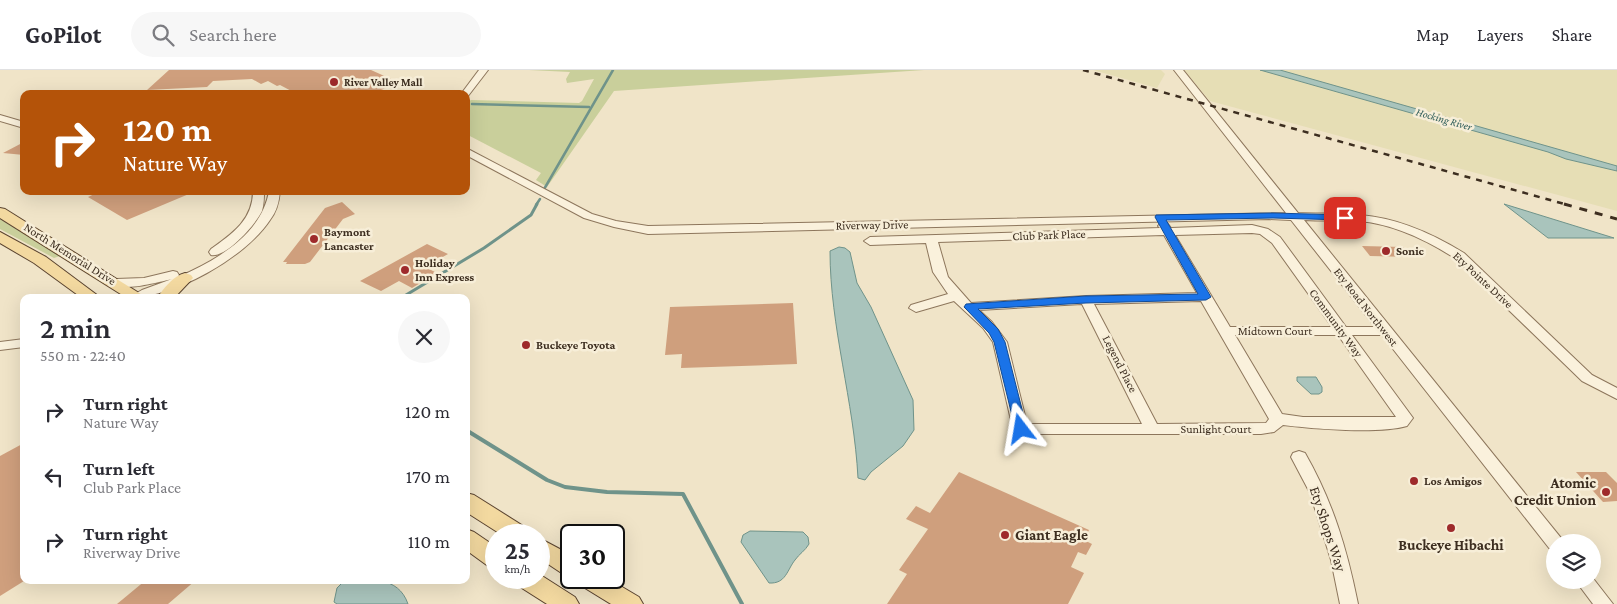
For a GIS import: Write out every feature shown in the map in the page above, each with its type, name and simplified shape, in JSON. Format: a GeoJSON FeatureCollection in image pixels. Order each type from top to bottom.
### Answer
{"type":"FeatureCollection","features":[{"type":"Feature","properties":{"kind":"main road","name":"North Memorial Drive"},"geometry":{"type":"LineString","coordinates":[[0,212],[132,294]]}},
{"type":"Feature","properties":{"kind":"main road","name":"North Memorial Drive"},"geometry":{"type":"LineString","coordinates":[[0,237],[40,260],[87,294]]}},
{"type":"Feature","properties":{"kind":"main road"},"geometry":{"type":"LineString","coordinates":[[168,294],[179,276]]}},
{"type":"Feature","properties":{"kind":"main road"},"geometry":{"type":"LineString","coordinates":[[470,504],[503,524]]}},
{"type":"Feature","properties":{"kind":"main road"},"geometry":{"type":"LineString","coordinates":[[470,518],[485,527]]}},
{"type":"Feature","properties":{"kind":"main road"},"geometry":{"type":"LineString","coordinates":[[470,541],[485,551]]}},
{"type":"Feature","properties":{"kind":"main road"},"geometry":{"type":"LineString","coordinates":[[543,589],[567,604]]}},
{"type":"Feature","properties":{"kind":"main road"},"geometry":{"type":"LineString","coordinates":[[606,589],[631,604]]}},
{"type":"Feature","properties":{"kind":"street"},"geometry":{"type":"LineString","coordinates":[[468,90],[484,70]]}},
{"type":"Feature","properties":{"kind":"street","name":"Ety Road Northwest"},"geometry":{"type":"LineString","coordinates":[[1178,70],[1548,534]]}},
{"type":"Feature","properties":{"kind":"street"},"geometry":{"type":"LineString","coordinates":[[0,118],[20,124]]}},
{"type":"Feature","properties":{"kind":"street","name":"Riverway Drive"},"geometry":{"type":"LineString","coordinates":[[470,153],[588,216],[614,224],[648,230],[1160,217],[1295,216]]}},
{"type":"Feature","properties":{"kind":"street"},"geometry":{"type":"LineString","coordinates":[[116,283],[144,282],[179,276],[240,231],[256,210],[259,204],[259,195]]}},
{"type":"Feature","properties":{"kind":"street"},"geometry":{"type":"LineString","coordinates":[[143,294],[231,252],[256,231],[270,213],[274,195]]}},
{"type":"Feature","properties":{"kind":"street","name":"Ety Pointe Drive"},"geometry":{"type":"LineString","coordinates":[[1295,216],[1367,219],[1404,228],[1436,240],[1460,256],[1587,378],[1617,394]]}},
{"type":"Feature","properties":{"kind":"street"},"geometry":{"type":"LineString","coordinates":[[1160,217],[1277,419]]}},
{"type":"Feature","properties":{"kind":"street","name":"Club Park Place"},"geometry":{"type":"LineString","coordinates":[[870,241],[1252,229],[1264,231]]}},
{"type":"Feature","properties":{"kind":"street","name":"Community Way"},"geometry":{"type":"LineString","coordinates":[[1264,231],[1276,240],[1404,418],[1402,422],[1384,424],[1303,422],[1277,419]]}},
{"type":"Feature","properties":{"kind":"street"},"geometry":{"type":"LineString","coordinates":[[930,239],[942,279],[956,296],[969,307],[1086,300],[1206,297]]}},
{"type":"Feature","properties":{"kind":"street"},"geometry":{"type":"LineString","coordinates":[[916,308],[956,296]]}},
{"type":"Feature","properties":{"kind":"street","name":"Legend Place"},"geometry":{"type":"LineString","coordinates":[[1086,300],[1153,430]]}},
{"type":"Feature","properties":{"kind":"street","name":"Sunlight Court"},"geometry":{"type":"LineString","coordinates":[[969,307],[994,331],[1000,342],[1021,429],[1261,429],[1270,428],[1276,424],[1277,419]]}},
{"type":"Feature","properties":{"kind":"street","name":"Midtown Court"},"geometry":{"type":"LineString","coordinates":[[1225,331],[1385,331]]}},
{"type":"Feature","properties":{"kind":"street"},"geometry":{"type":"LineString","coordinates":[[0,346],[20,344]]}},
{"type":"Feature","properties":{"kind":"street","name":"Ety Shops Way"},"geometry":{"type":"LineString","coordinates":[[1299,458],[1318,493],[1340,560],[1349,604]]}},
{"type":"Feature","properties":{"kind":"street"},"geometry":{"type":"LineString","coordinates":[[1592,589],[1604,604]]}},
{"type":"Feature","properties":{"kind":"shaded area"},"geometry":{"type":"Polygon","coordinates":[[[1093,70],[1161,70],[1165,74],[1157,88],[1093,70]]]}},
{"type":"Feature","properties":{"kind":"shaded area"},"geometry":{"type":"Polygon","coordinates":[[[1184,70],[1617,70],[1617,211],[1210,101],[1184,70]]]}},
{"type":"Feature","properties":{"kind":"green space"},"geometry":{"type":"Polygon","coordinates":[[[529,70],[924,70],[614,91],[547,187],[536,180],[541,173],[470,136],[471,100],[579,103],[594,79],[567,83],[566,79],[570,72],[529,70]]]}},
{"type":"Feature","properties":{"kind":"green space"},"geometry":{"type":"Polygon","coordinates":[[[0,219],[60,256],[54,258],[0,229],[0,219]]]}},
{"type":"Feature","properties":{"kind":"water","name":"Hocking River"},"geometry":{"type":"Polygon","coordinates":[[[1260,70],[1280,70],[1617,166],[1617,171],[1566,159],[1548,152],[1260,70]]]}},
{"type":"Feature","properties":{"kind":"water"},"geometry":{"type":"Polygon","coordinates":[[[1504,204],[1614,238],[1548,238],[1504,204]]]}},
{"type":"Feature","properties":{"kind":"water"},"geometry":{"type":"Polygon","coordinates":[[[839,247],[845,248],[850,252],[857,283],[871,307],[913,400],[914,430],[903,446],[871,472],[865,480],[858,478],[856,449],[834,308],[830,251],[839,247]]]}},
{"type":"Feature","properties":{"kind":"water"},"geometry":{"type":"Polygon","coordinates":[[[1297,377],[1316,377],[1322,387],[1322,392],[1311,394],[1297,381],[1297,377]]]}},
{"type":"Feature","properties":{"kind":"water"},"geometry":{"type":"Polygon","coordinates":[[[750,531],[803,532],[808,537],[809,544],[792,564],[783,579],[775,583],[769,583],[741,542],[743,535],[750,531]]]}},
{"type":"Feature","properties":{"kind":"water"},"geometry":{"type":"Polygon","coordinates":[[[341,584],[390,584],[397,588],[408,604],[337,604],[334,602],[337,588],[341,584]]]}},
{"type":"Feature","properties":{"kind":"building","name":"River Valley Mall"},"geometry":{"type":"Polygon","coordinates":[[[169,70],[371,70],[400,83],[381,90],[289,90],[268,81],[261,84],[252,79],[213,81],[207,87],[147,90],[169,70]]]}},
{"type":"Feature","properties":{"kind":"building"},"geometry":{"type":"Polygon","coordinates":[[[20,144],[20,155],[3,153],[20,144]]]}},
{"type":"Feature","properties":{"kind":"building"},"geometry":{"type":"Polygon","coordinates":[[[92,195],[186,195],[127,220],[88,197],[92,195]]]}},
{"type":"Feature","properties":{"kind":"building","name":"Baymont Lancaster"},"geometry":{"type":"Polygon","coordinates":[[[342,202],[355,214],[343,219],[310,262],[305,264],[286,264],[287,262],[283,262],[325,208],[342,202]]]}},
{"type":"Feature","properties":{"kind":"building","name":"Holiday Inn Express"},"geometry":{"type":"Polygon","coordinates":[[[427,244],[448,254],[425,267],[437,273],[412,288],[399,281],[381,291],[360,281],[427,244]]]}},
{"type":"Feature","properties":{"kind":"building","name":"Sonic"},"geometry":{"type":"Polygon","coordinates":[[[1362,246],[1403,247],[1412,257],[1370,256],[1362,246]]]}},
{"type":"Feature","properties":{"kind":"building"},"geometry":{"type":"Polygon","coordinates":[[[793,303],[797,364],[681,368],[682,354],[665,355],[670,307],[793,303]]]}},
{"type":"Feature","properties":{"kind":"building"},"geometry":{"type":"Polygon","coordinates":[[[20,445],[20,584],[0,596],[0,456],[20,445]]]}},
{"type":"Feature","properties":{"kind":"building","name":"Giant Eagle"},"geometry":{"type":"Polygon","coordinates":[[[959,472],[1089,530],[1084,540],[1092,544],[1086,555],[1078,552],[1071,567],[1084,573],[1068,604],[887,604],[907,574],[899,570],[928,529],[906,519],[916,506],[930,513],[959,472]]]}},
{"type":"Feature","properties":{"kind":"building","name":"Atomic Credit Union"},"geometry":{"type":"Polygon","coordinates":[[[1576,472],[1606,472],[1617,483],[1617,501],[1603,502],[1576,472]]]}},
{"type":"Feature","properties":{"kind":"building"},"geometry":{"type":"Polygon","coordinates":[[[141,584],[191,584],[168,604],[117,604],[141,584]]]}},
{"type":"Feature","properties":{"kind":"waterway"},"geometry":{"type":"LineString","coordinates":[[543,191],[613,70]]}},
{"type":"Feature","properties":{"kind":"waterway"},"geometry":{"type":"LineString","coordinates":[[472,104],[589,107]]}},
{"type":"Feature","properties":{"kind":"waterway"},"geometry":{"type":"LineString","coordinates":[[536,205],[540,199]]}},
{"type":"Feature","properties":{"kind":"waterway"},"geometry":{"type":"LineString","coordinates":[[408,294],[484,248],[531,215],[537,204]]}},
{"type":"Feature","properties":{"kind":"waterway"},"geometry":{"type":"LineString","coordinates":[[470,432],[547,480],[565,487],[607,492],[683,494],[742,604]]}},
{"type":"Feature","properties":{"kind":"railway"},"geometry":{"type":"LineString","coordinates":[[1083,70],[1568,205]]}},
{"type":"Feature","properties":{"kind":"railway"},"geometry":{"type":"LineString","coordinates":[[1564,204],[1617,219]]}},
{"type":"Feature","properties":{"kind":"place","name":"River Valley Mall"},"geometry":{"type":"Point","coordinates":[334,82]}},
{"type":"Feature","properties":{"kind":"place","name":"Baymont Lancaster"},"geometry":{"type":"Point","coordinates":[314,239]}},
{"type":"Feature","properties":{"kind":"place","name":"Sonic"},"geometry":{"type":"Point","coordinates":[1386,251]}},
{"type":"Feature","properties":{"kind":"place","name":"Holiday Inn Express"},"geometry":{"type":"Point","coordinates":[405,270]}},
{"type":"Feature","properties":{"kind":"place","name":"Buckeye Toyota"},"geometry":{"type":"Point","coordinates":[526,345]}},
{"type":"Feature","properties":{"kind":"place","name":"Los Amigos"},"geometry":{"type":"Point","coordinates":[1414,481]}},
{"type":"Feature","properties":{"kind":"place","name":"Atomic Credit Union"},"geometry":{"type":"Point","coordinates":[1606,492]}},
{"type":"Feature","properties":{"kind":"place","name":"Buckeye Hibachi"},"geometry":{"type":"Point","coordinates":[1451,528]}},
{"type":"Feature","properties":{"kind":"place","name":"Giant Eagle"},"geometry":{"type":"Point","coordinates":[1005,535]}},
{"type":"Feature","properties":{"kind":"route"},"geometry":{"type":"LineString","coordinates":[[1021,429],[1000,342],[994,331],[969,307],[1086,300],[1206,297],[1160,217],[1273,216],[1345,218]]}}]}
